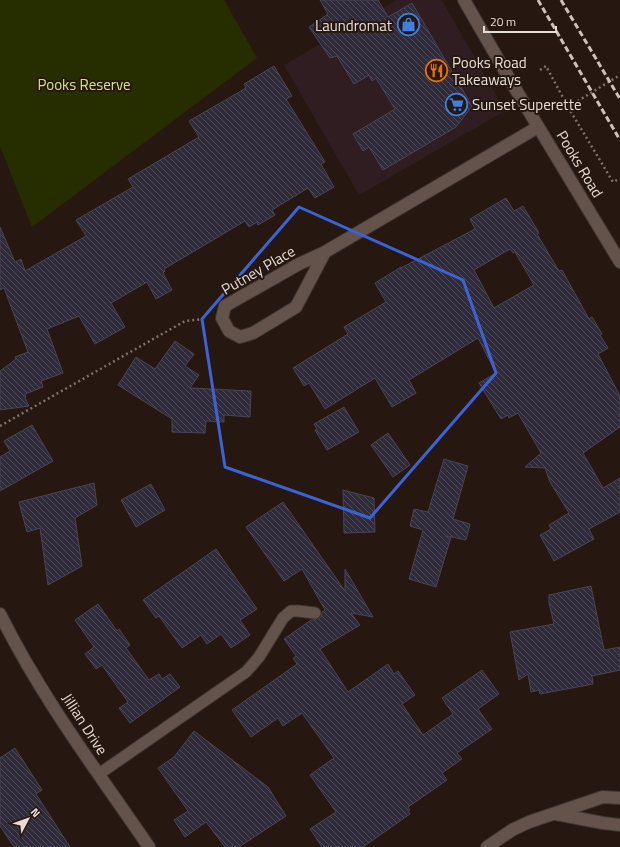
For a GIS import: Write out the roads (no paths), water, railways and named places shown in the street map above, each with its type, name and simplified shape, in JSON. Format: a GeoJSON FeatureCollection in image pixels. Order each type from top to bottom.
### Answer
{"type":"FeatureCollection","features":[{"type":"Feature","properties":{"kind":"street","name":"Pooks Road"},"geometry":{"type":"LineString","coordinates":[[464,0],[538,127],[620,262]]}},
{"type":"Feature","properties":{"kind":"street","name":"Putney Place"},"geometry":{"type":"LineString","coordinates":[[325,252],[296,307],[253,333],[240,337],[229,331],[222,318],[225,306],[298,264],[325,252],[538,127]]}},
{"type":"Feature","properties":{"kind":"street","name":"Jillian Drive"},"geometry":{"type":"LineString","coordinates":[[0,614],[36,679],[149,847]]}},
{"type":"Feature","properties":{"kind":"street"},"geometry":{"type":"LineString","coordinates":[[487,847],[512,830],[529,822],[603,797],[620,798]]}},
{"type":"Feature","properties":{"kind":"street"},"geometry":{"type":"LineString","coordinates":[[555,814],[620,825]]}},
{"type":"Feature","properties":{"kind":"lane"},"geometry":{"type":"LineString","coordinates":[[99,774],[246,672],[260,657],[282,618],[291,611],[315,613]]}},
{"type":"Feature","properties":{"kind":"railway"},"geometry":{"type":"LineString","coordinates":[[538,0],[620,140]]}},
{"type":"Feature","properties":{"kind":"railway"},"geometry":{"type":"LineString","coordinates":[[561,0],[620,99]]}},
{"type":"Feature","properties":{"kind":"place","name":"Laundromat"},"geometry":{"type":"Point","coordinates":[408,25]}},
{"type":"Feature","properties":{"kind":"place","name":"Pooks Road Takeaways"},"geometry":{"type":"Point","coordinates":[436,71]}},
{"type":"Feature","properties":{"kind":"place","name":"Sunset Superette"},"geometry":{"type":"Point","coordinates":[456,104]}},
{"type":"Feature","properties":{"kind":"park label","name":"Pooks Reserve"},"geometry":{"type":"Point","coordinates":[84,84]}}]}
